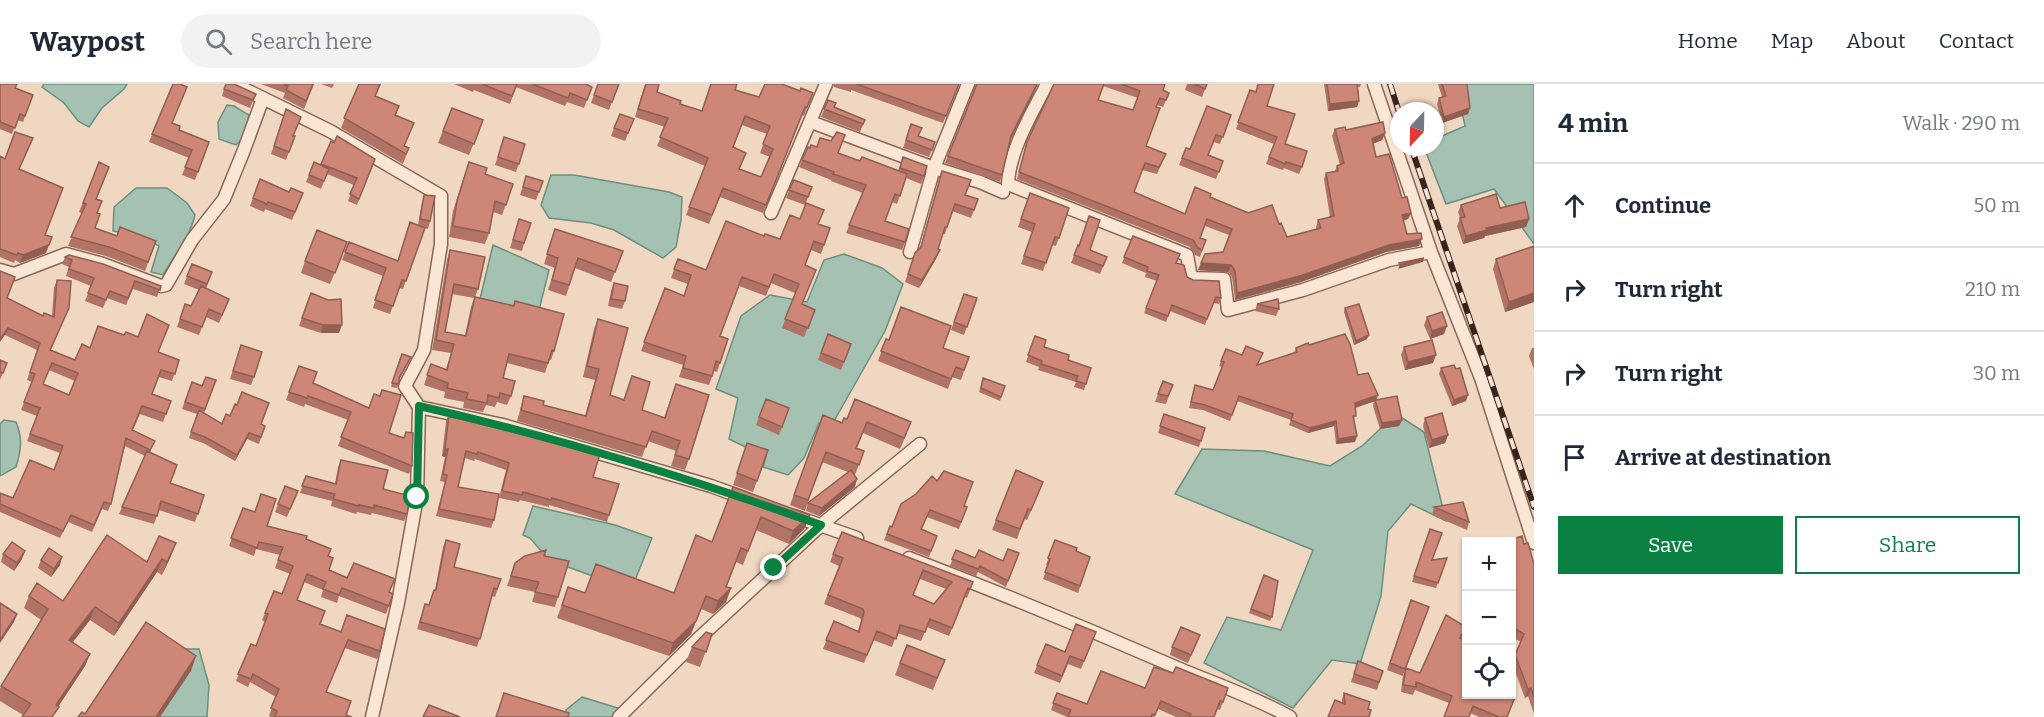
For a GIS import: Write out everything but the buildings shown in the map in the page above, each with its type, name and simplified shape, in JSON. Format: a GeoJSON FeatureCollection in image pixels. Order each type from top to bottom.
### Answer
{"type":"FeatureCollection","features":[{"type":"Feature","properties":{"kind":"street"},"geometry":{"type":"LineString","coordinates":[[234,84],[330,131],[441,196],[441,244],[423,350],[405,386],[419,406],[417,497],[398,603],[372,717]]}},
{"type":"Feature","properties":{"kind":"street"},"geometry":{"type":"LineString","coordinates":[[771,213],[826,84]]}},
{"type":"Feature","properties":{"kind":"street"},"geometry":{"type":"LineString","coordinates":[[910,252],[934,168],[968,84]]}},
{"type":"Feature","properties":{"kind":"street"},"geometry":{"type":"LineString","coordinates":[[1047,84],[1008,170],[1008,184],[1187,255],[1191,278],[1224,279],[1228,310],[1303,290],[1389,260],[1431,252]]}},
{"type":"Feature","properties":{"kind":"street"},"geometry":{"type":"LineString","coordinates":[[1374,84],[1431,252],[1482,378],[1534,543]]}},
{"type":"Feature","properties":{"kind":"street"},"geometry":{"type":"LineString","coordinates":[[0,270],[14,274],[66,254],[166,285],[192,240],[224,199],[263,98]]}},
{"type":"Feature","properties":{"kind":"street"},"geometry":{"type":"LineString","coordinates":[[811,122],[1003,192]]}},
{"type":"Feature","properties":{"kind":"street"},"geometry":{"type":"LineString","coordinates":[[419,406],[503,425],[711,486],[755,502]]}},
{"type":"Feature","properties":{"kind":"street"},"geometry":{"type":"LineString","coordinates":[[619,717],[697,640],[821,525],[920,444]]}},
{"type":"Feature","properties":{"kind":"street"},"geometry":{"type":"LineString","coordinates":[[777,510],[868,543]]}},
{"type":"Feature","properties":{"kind":"street"},"geometry":{"type":"LineString","coordinates":[[900,555],[1076,623],[1266,704],[1290,717]]}},
{"type":"Feature","properties":{"kind":"shaded area"},"geometry":{"type":"Polygon","coordinates":[[[44,84],[127,84],[102,108],[89,127],[78,121],[64,103],[42,87],[44,84]]]}},
{"type":"Feature","properties":{"kind":"shaded area"},"geometry":{"type":"Polygon","coordinates":[[[1456,84],[1534,84],[1534,244],[1494,189],[1446,204],[1427,156],[1444,156],[1444,135],[1465,126],[1456,84]]]}},
{"type":"Feature","properties":{"kind":"shaded area"},"geometry":{"type":"Polygon","coordinates":[[[227,105],[234,106],[249,115],[245,136],[236,145],[219,139],[218,122],[227,105]]]}},
{"type":"Feature","properties":{"kind":"shaded area"},"geometry":{"type":"Polygon","coordinates":[[[551,175],[574,175],[669,192],[682,197],[676,247],[663,258],[614,230],[591,223],[549,218],[541,205],[551,175]]]}},
{"type":"Feature","properties":{"kind":"shaded area"},"geometry":{"type":"Polygon","coordinates":[[[136,188],[167,188],[187,203],[195,215],[186,239],[163,275],[151,272],[159,246],[144,238],[113,231],[114,207],[136,188]]]}},
{"type":"Feature","properties":{"kind":"shaded area"},"geometry":{"type":"Polygon","coordinates":[[[493,245],[549,270],[538,314],[480,299],[493,245]]]}},
{"type":"Feature","properties":{"kind":"shaded area"},"geometry":{"type":"Polygon","coordinates":[[[844,254],[882,268],[903,284],[885,331],[830,428],[819,423],[804,458],[788,475],[763,467],[766,457],[729,439],[738,398],[716,389],[741,316],[770,295],[807,302],[824,260],[844,254]]]}},
{"type":"Feature","properties":{"kind":"shaded area"},"geometry":{"type":"Polygon","coordinates":[[[1396,414],[1424,432],[1446,521],[1411,504],[1388,531],[1381,596],[1360,664],[1332,660],[1293,708],[1204,663],[1227,617],[1281,630],[1313,550],[1175,494],[1202,449],[1264,451],[1330,466],[1362,446],[1396,414]]]}},
{"type":"Feature","properties":{"kind":"shaded area"},"geometry":{"type":"Polygon","coordinates":[[[4,420],[16,422],[20,444],[16,467],[0,476],[0,424],[4,420]]]}},
{"type":"Feature","properties":{"kind":"shaded area"},"geometry":{"type":"Polygon","coordinates":[[[533,506],[615,525],[652,538],[631,590],[549,560],[530,538],[523,535],[533,506]]]}},
{"type":"Feature","properties":{"kind":"shaded area"},"geometry":{"type":"Polygon","coordinates":[[[184,649],[199,649],[209,685],[207,717],[141,717],[184,649]]]}},
{"type":"Feature","properties":{"kind":"shaded area"},"geometry":{"type":"Polygon","coordinates":[[[582,697],[624,710],[628,717],[565,717],[566,710],[582,697]]]}},
{"type":"Feature","properties":{"kind":"railway"},"geometry":{"type":"LineString","coordinates":[[1390,84],[1396,102]]}},
{"type":"Feature","properties":{"kind":"railway"},"geometry":{"type":"LineString","coordinates":[[1414,156],[1534,507]]}},
{"type":"Feature","properties":{"kind":"route"},"geometry":{"type":"LineString","coordinates":[[417,497],[419,406],[503,425],[711,486],[821,525],[774,568]]}}]}
